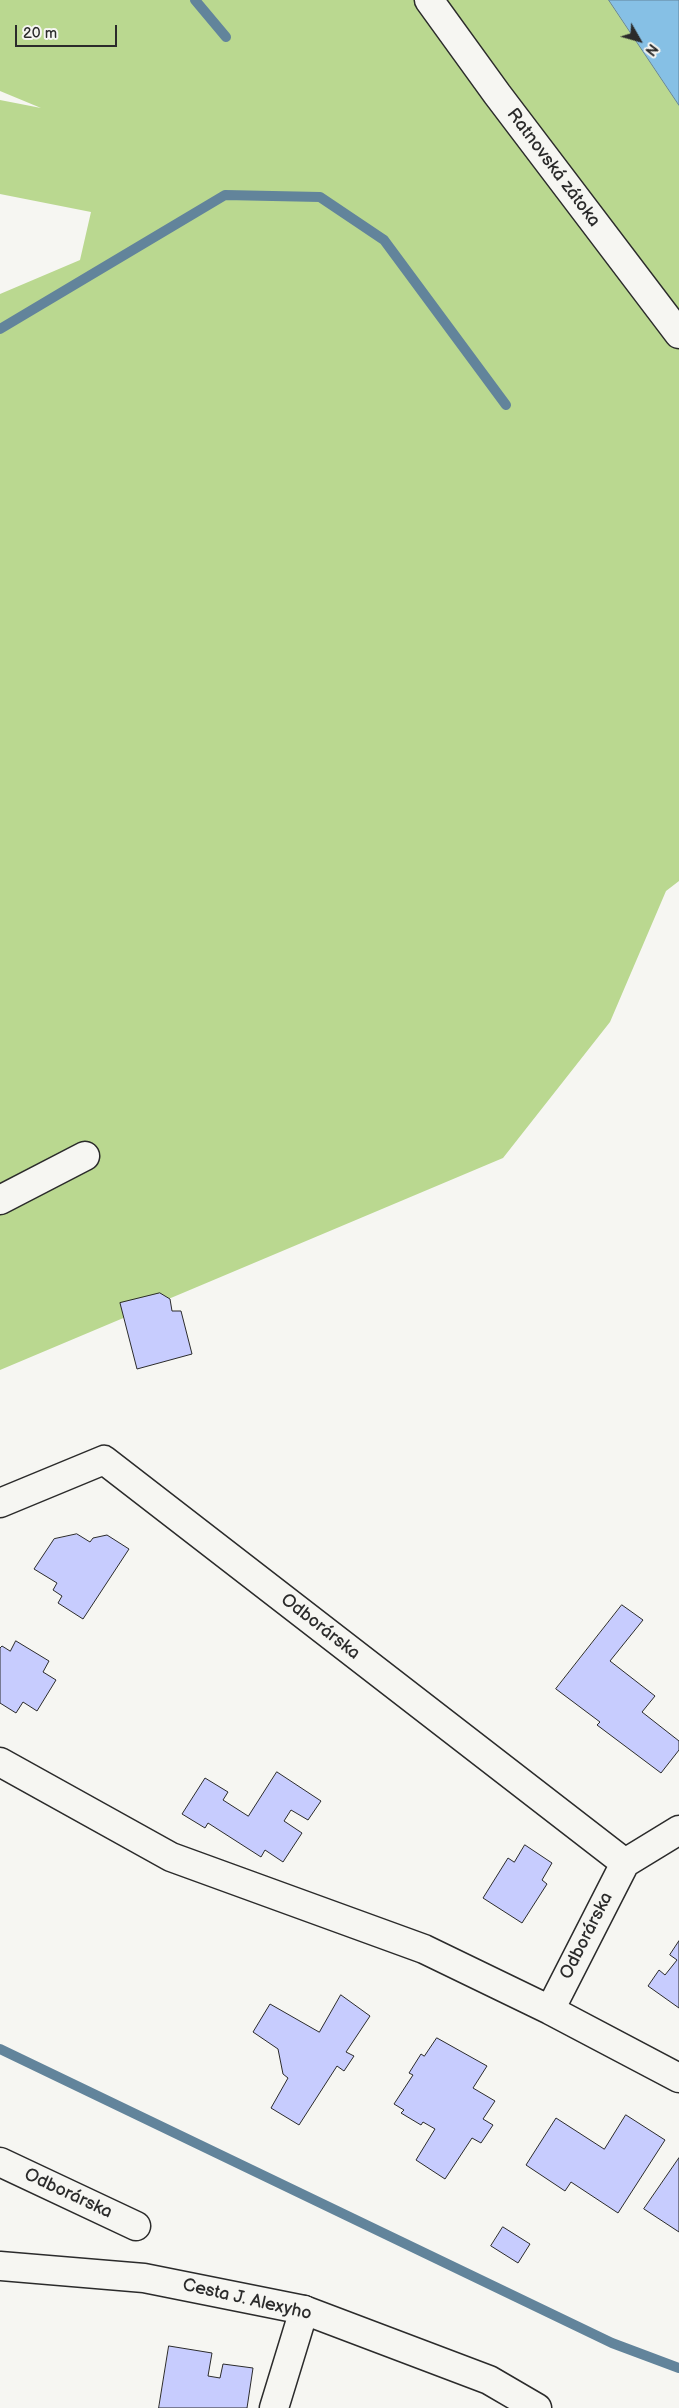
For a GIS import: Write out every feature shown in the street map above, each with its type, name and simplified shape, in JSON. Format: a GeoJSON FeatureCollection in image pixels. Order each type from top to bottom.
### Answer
{"type":"FeatureCollection","features":[{"type":"Feature","properties":{"kind":"main road","name":"Ratnovská zátoka"},"geometry":{"type":"LineString","coordinates":[[429,0],[497,94],[679,334]]}},
{"type":"Feature","properties":{"kind":"main road"},"geometry":{"type":"LineString","coordinates":[[0,1200],[85,1156]]}},
{"type":"Feature","properties":{"kind":"main road","name":"Odborárska"},"geometry":{"type":"LineString","coordinates":[[0,1504],[104,1460],[625,1863],[550,2010]]}},
{"type":"Feature","properties":{"kind":"main road"},"geometry":{"type":"LineString","coordinates":[[0,1762],[171,1857],[424,1949],[550,2010],[679,2078]]}},
{"type":"Feature","properties":{"kind":"main road"},"geometry":{"type":"LineString","coordinates":[[625,1863],[679,1830]]}},
{"type":"Feature","properties":{"kind":"main road","name":"Odborárska"},"geometry":{"type":"LineString","coordinates":[[0,2162],[136,2226]]}},
{"type":"Feature","properties":{"kind":"main road","name":"Cesta J. Alexyho"},"geometry":{"type":"LineString","coordinates":[[0,2266],[144,2278],[304,2310],[489,2380],[537,2408]]}},
{"type":"Feature","properties":{"kind":"main road"},"geometry":{"type":"LineString","coordinates":[[274,2408],[304,2310]]}},
{"type":"Feature","properties":{"kind":"green space"},"geometry":{"type":"Polygon","coordinates":[[[0,0],[609,0],[679,105],[679,881],[666,891],[610,1022],[503,1158],[0,1370],[0,294],[80,260],[91,212],[0,194],[0,100],[41,108],[0,91],[0,0]]]}},
{"type":"Feature","properties":{"kind":"water"},"geometry":{"type":"Polygon","coordinates":[[[609,0],[679,0],[679,105],[609,0]]]}},
{"type":"Feature","properties":{"kind":"building"},"geometry":{"type":"Polygon","coordinates":[[[160,1293],[170,1299],[172,1311],[181,1311],[192,1354],[137,1369],[120,1303],[160,1293]]]}},
{"type":"Feature","properties":{"kind":"building"},"geometry":{"type":"Polygon","coordinates":[[[77,1534],[90,1542],[93,1538],[107,1535],[129,1549],[83,1619],[58,1603],[62,1596],[53,1590],[57,1583],[34,1569],[54,1539],[77,1534]]]}},
{"type":"Feature","properties":{"kind":"building"},"geometry":{"type":"Polygon","coordinates":[[[622,1605],[643,1620],[610,1661],[655,1696],[642,1712],[679,1741],[679,1750],[661,1773],[597,1725],[600,1722],[556,1689],[622,1605]]]}},
{"type":"Feature","properties":{"kind":"building"},"geometry":{"type":"Polygon","coordinates":[[[16,1641],[49,1661],[43,1672],[56,1680],[37,1711],[23,1702],[16,1713],[0,1703],[0,1648],[2,1646],[10,1651],[16,1641]]]}},
{"type":"Feature","properties":{"kind":"building"},"geometry":{"type":"Polygon","coordinates":[[[277,1772],[321,1801],[308,1820],[291,1810],[284,1821],[302,1833],[283,1862],[265,1850],[261,1857],[208,1823],[205,1828],[182,1814],[205,1778],[228,1792],[223,1800],[248,1816],[277,1772]]]}},
{"type":"Feature","properties":{"kind":"building"},"geometry":{"type":"Polygon","coordinates":[[[525,1845],[552,1863],[542,1880],[547,1884],[522,1923],[483,1898],[508,1858],[514,1862],[525,1845]]]}},
{"type":"Feature","properties":{"kind":"building"},"geometry":{"type":"Polygon","coordinates":[[[679,1941],[679,2008],[648,1986],[659,1970],[665,1975],[677,1960],[670,1955],[679,1941]]]}},
{"type":"Feature","properties":{"kind":"building"},"geometry":{"type":"Polygon","coordinates":[[[341,1995],[370,2016],[346,2052],[354,2056],[344,2071],[337,2066],[299,2125],[271,2108],[288,2078],[283,2074],[278,2049],[253,2032],[270,2004],[319,2032],[341,1995]]]}},
{"type":"Feature","properties":{"kind":"building"},"geometry":{"type":"Polygon","coordinates":[[[437,2038],[487,2066],[473,2088],[495,2101],[483,2119],[493,2125],[481,2143],[472,2138],[445,2179],[416,2160],[435,2129],[423,2122],[421,2125],[401,2113],[404,2110],[394,2104],[413,2075],[409,2073],[421,2054],[424,2056],[437,2038]]]}},
{"type":"Feature","properties":{"kind":"building"},"geometry":{"type":"Polygon","coordinates":[[[626,2115],[665,2140],[618,2213],[571,2182],[565,2191],[526,2165],[556,2118],[604,2149],[626,2115]]]}},
{"type":"Feature","properties":{"kind":"building"},"geometry":{"type":"Polygon","coordinates":[[[679,2158],[679,2232],[644,2209],[679,2158]]]}},
{"type":"Feature","properties":{"kind":"building"},"geometry":{"type":"Polygon","coordinates":[[[503,2227],[530,2244],[518,2263],[491,2246],[503,2227]]]}},
{"type":"Feature","properties":{"kind":"building"},"geometry":{"type":"Polygon","coordinates":[[[169,2346],[212,2353],[208,2376],[220,2378],[223,2364],[253,2368],[247,2408],[159,2408],[169,2346]]]}},
{"type":"Feature","properties":{"kind":"waterway"},"geometry":{"type":"LineString","coordinates":[[195,0],[226,37]]}},
{"type":"Feature","properties":{"kind":"waterway"},"geometry":{"type":"LineString","coordinates":[[0,329],[225,195],[320,197],[384,240],[506,405]]}},
{"type":"Feature","properties":{"kind":"waterway"},"geometry":{"type":"LineString","coordinates":[[0,2049],[612,2343],[679,2368]]}}]}
